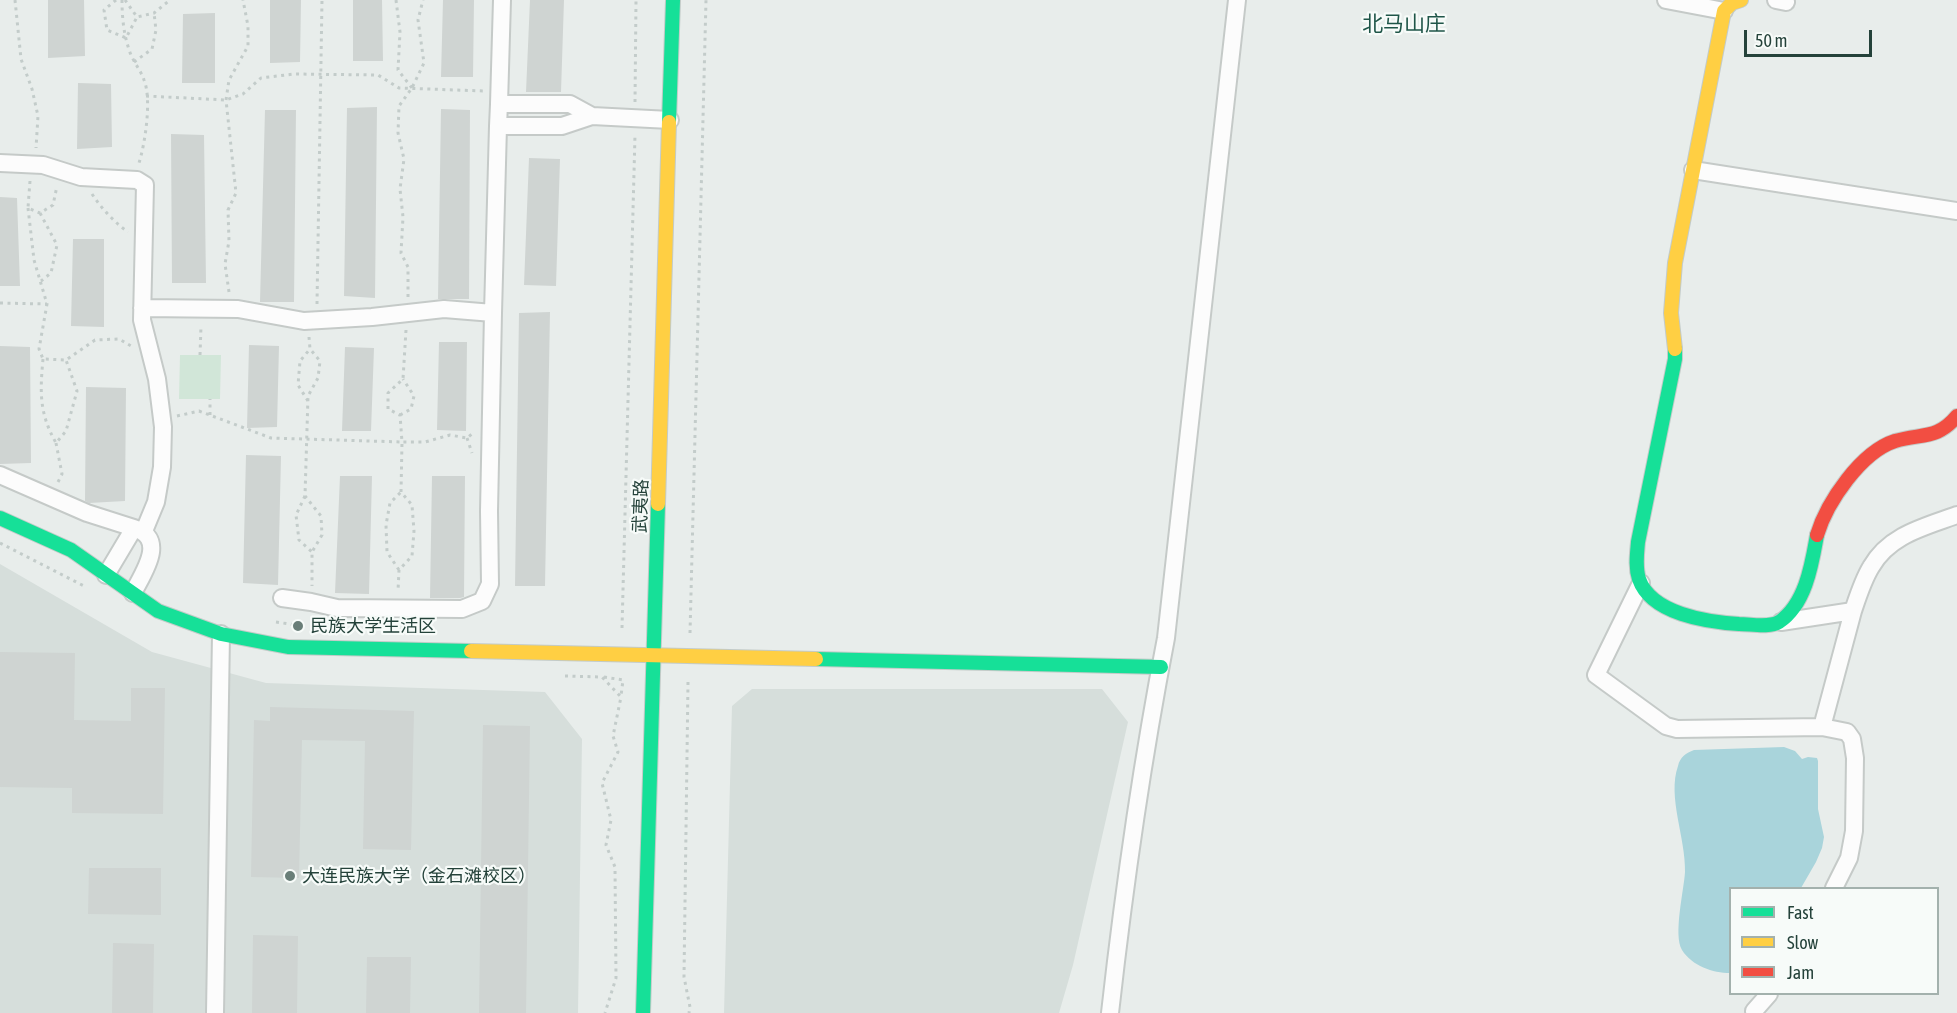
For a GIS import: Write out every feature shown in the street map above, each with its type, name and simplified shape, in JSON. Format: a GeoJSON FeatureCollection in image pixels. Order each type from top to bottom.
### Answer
{"type":"FeatureCollection","features":[{"type":"Feature","properties":{"kind":"street"},"geometry":{"type":"LineString","coordinates":[[282,598],[337,608],[462,609],[482,602],[490,584],[489,511],[502,0]]}},
{"type":"Feature","properties":{"kind":"street","name":"武夷路"},"geometry":{"type":"LineString","coordinates":[[643,1013],[673,0]]}},
{"type":"Feature","properties":{"kind":"street"},"geometry":{"type":"LineString","coordinates":[[1110,1013],[1146,755],[1166,638],[1237,0]]}},
{"type":"Feature","properties":{"kind":"street"},"geometry":{"type":"LineString","coordinates":[[1666,0],[1724,11]]}},
{"type":"Feature","properties":{"kind":"street"},"geometry":{"type":"LineString","coordinates":[[1741,0],[1732,3],[1724,11],[1672,281],[1674,367],[1638,542],[1636,562],[1641,583],[1656,600],[1692,618],[1713,622],[1773,625],[1853,610]]}},
{"type":"Feature","properties":{"kind":"street"},"geometry":{"type":"LineString","coordinates":[[499,101],[570,104],[592,116]]}},
{"type":"Feature","properties":{"kind":"street"},"geometry":{"type":"LineString","coordinates":[[498,126],[562,126],[592,116],[670,120]]}},
{"type":"Feature","properties":{"kind":"street"},"geometry":{"type":"LineString","coordinates":[[0,163],[43,165],[81,177],[137,180],[145,185],[142,320],[157,379],[162,419],[162,467],[156,502],[139,530],[106,574]]}},
{"type":"Feature","properties":{"kind":"street"},"geometry":{"type":"LineString","coordinates":[[1693,170],[1957,211]]}},
{"type":"Feature","properties":{"kind":"street"},"geometry":{"type":"LineString","coordinates":[[142,308],[231,309],[313,320],[444,309],[494,313]]}},
{"type":"Feature","properties":{"kind":"street"},"geometry":{"type":"LineString","coordinates":[[1781,622],[1799,595],[1813,559],[1820,526],[1827,508],[1839,490],[1880,448],[1901,440],[1924,438],[1936,434],[1947,429],[1957,416]]}},
{"type":"Feature","properties":{"kind":"street"},"geometry":{"type":"LineString","coordinates":[[0,475],[87,513],[139,530],[151,543],[151,556],[133,593]]}},
{"type":"Feature","properties":{"kind":"street"},"geometry":{"type":"LineString","coordinates":[[1822,727],[1853,610],[1870,567],[1892,541],[1907,533],[1957,515]]}},
{"type":"Feature","properties":{"kind":"street"},"geometry":{"type":"LineString","coordinates":[[0,518],[71,550],[158,611],[221,634],[288,647],[1161,667]]}},
{"type":"Feature","properties":{"kind":"street"},"geometry":{"type":"LineString","coordinates":[[1641,583],[1596,675],[1666,726],[1677,729],[1822,727],[1847,732],[1852,739],[1855,758],[1853,843],[1849,858],[1834,887]]}},
{"type":"Feature","properties":{"kind":"street"},"geometry":{"type":"LineString","coordinates":[[215,1013],[221,634]]}},
{"type":"Feature","properties":{"kind":"street"},"geometry":{"type":"LineString","coordinates":[[1754,1011],[1767,995]]}},
{"type":"Feature","properties":{"kind":"path"},"geometry":{"type":"LineString","coordinates":[[15,0],[21,59],[32,89],[38,116],[38,143],[31,164],[28,208],[34,260],[47,304],[39,349],[43,358],[40,395],[46,425],[56,443],[62,474],[51,497]]}},
{"type":"Feature","properties":{"kind":"path"},"geometry":{"type":"LineString","coordinates":[[116,0],[104,10],[107,30],[126,38]]}},
{"type":"Feature","properties":{"kind":"path"},"geometry":{"type":"LineString","coordinates":[[124,0],[122,24],[135,62],[145,82],[145,143],[137,180]]}},
{"type":"Feature","properties":{"kind":"path"},"geometry":{"type":"LineString","coordinates":[[124,0],[137,17]]}},
{"type":"Feature","properties":{"kind":"path"},"geometry":{"type":"LineString","coordinates":[[159,0],[161,8]]}},
{"type":"Feature","properties":{"kind":"path"},"geometry":{"type":"LineString","coordinates":[[126,38],[137,17],[154,13],[170,0]]}},
{"type":"Feature","properties":{"kind":"path"},"geometry":{"type":"LineString","coordinates":[[231,309],[225,264],[229,241],[228,210],[236,193],[226,100],[229,80],[248,46],[248,26],[243,0]]}},
{"type":"Feature","properties":{"kind":"path"},"geometry":{"type":"LineString","coordinates":[[308,401],[298,385],[300,361],[310,349],[313,320],[322,0]]}},
{"type":"Feature","properties":{"kind":"path"},"geometry":{"type":"LineString","coordinates":[[396,0],[400,32],[398,70],[412,88]]}},
{"type":"Feature","properties":{"kind":"path"},"geometry":{"type":"LineString","coordinates":[[400,415],[411,409],[414,396],[403,379],[408,313],[408,267],[401,253],[403,217],[400,189],[404,159],[398,133],[399,106],[412,88],[424,63],[418,20],[423,0]]}},
{"type":"Feature","properties":{"kind":"path"},"geometry":{"type":"LineString","coordinates":[[622,628],[636,0]]}},
{"type":"Feature","properties":{"kind":"path"},"geometry":{"type":"LineString","coordinates":[[690,633],[706,0]]}},
{"type":"Feature","properties":{"kind":"path"},"geometry":{"type":"LineString","coordinates":[[135,62],[152,49],[156,30],[154,13]]}},
{"type":"Feature","properties":{"kind":"path"},"geometry":{"type":"LineString","coordinates":[[146,96],[226,100],[243,94],[261,78],[294,74],[378,75],[399,88],[484,91],[499,101]]}},
{"type":"Feature","properties":{"kind":"path"},"geometry":{"type":"LineString","coordinates":[[40,213],[53,205],[61,171]]}},
{"type":"Feature","properties":{"kind":"path"},"geometry":{"type":"LineString","coordinates":[[81,177],[99,205],[118,225],[144,244]]}},
{"type":"Feature","properties":{"kind":"path"},"geometry":{"type":"LineString","coordinates":[[28,208],[40,213],[57,245],[51,273],[41,281]]}},
{"type":"Feature","properties":{"kind":"path"},"geometry":{"type":"LineString","coordinates":[[0,303],[47,304]]}},
{"type":"Feature","properties":{"kind":"path"},"geometry":{"type":"LineString","coordinates":[[200,355],[202,309]]}},
{"type":"Feature","properties":{"kind":"path"},"geometry":{"type":"LineString","coordinates":[[43,358],[66,360],[95,340],[118,339],[135,348],[149,347]]}},
{"type":"Feature","properties":{"kind":"path"},"geometry":{"type":"LineString","coordinates":[[310,349],[320,361],[318,378],[308,396],[305,496],[296,515],[299,540],[312,552]]}},
{"type":"Feature","properties":{"kind":"path"},"geometry":{"type":"LineString","coordinates":[[56,443],[66,431],[77,391],[66,360]]}},
{"type":"Feature","properties":{"kind":"path"},"geometry":{"type":"LineString","coordinates":[[400,415],[388,409],[388,393],[403,379]]}},
{"type":"Feature","properties":{"kind":"path"},"geometry":{"type":"LineString","coordinates":[[210,399],[210,415]]}},
{"type":"Feature","properties":{"kind":"path"},"geometry":{"type":"LineString","coordinates":[[162,419],[199,411],[271,438],[402,442],[425,442],[450,435],[467,438],[481,426],[491,426]]}},
{"type":"Feature","properties":{"kind":"path"},"geometry":{"type":"LineString","coordinates":[[399,570],[411,556],[414,531],[412,505],[401,492],[400,415]]}},
{"type":"Feature","properties":{"kind":"path"},"geometry":{"type":"LineString","coordinates":[[398,608],[399,570],[387,552],[386,525],[390,503],[401,492]]}},
{"type":"Feature","properties":{"kind":"path"},"geometry":{"type":"LineString","coordinates":[[305,496],[321,516],[322,535],[312,552],[311,602]]}},
{"type":"Feature","properties":{"kind":"path"},"geometry":{"type":"LineString","coordinates":[[276,622],[298,626]]}},
{"type":"Feature","properties":{"kind":"path"},"geometry":{"type":"LineString","coordinates":[[556,675],[623,680],[613,736],[618,752],[602,783],[611,820],[606,845],[615,867],[616,978],[605,1013]]}},
{"type":"Feature","properties":{"kind":"path"},"geometry":{"type":"LineString","coordinates":[[602,677],[621,697]]}},
{"type":"Feature","properties":{"kind":"path"},"geometry":{"type":"LineString","coordinates":[[688,682],[684,977],[690,1007],[689,1013]]}},
{"type":"Feature","properties":{"kind":"shaded area","name":"大连民族大学（金石滩校区）"},"geometry":{"type":"Polygon","coordinates":[[[0,564],[152,652],[266,683],[545,692],[582,739],[578,1013],[0,1013],[0,564]]]}},
{"type":"Feature","properties":{"kind":"shaded area"},"geometry":{"type":"Polygon","coordinates":[[[752,689],[1102,689],[1128,722],[1073,965],[1059,1013],[724,1013],[732,706],[752,689]]]}},
{"type":"Feature","properties":{"kind":"green space"},"geometry":{"type":"Polygon","coordinates":[[[180,355],[221,355],[220,399],[179,399],[180,355]]]}},
{"type":"Feature","properties":{"kind":"water"},"geometry":{"type":"Polygon","coordinates":[[[1784,747],[1795,751],[1802,759],[1817,758],[1818,761],[1818,809],[1824,837],[1822,848],[1802,887],[1729,887],[1729,973],[1717,972],[1697,964],[1686,956],[1680,943],[1679,923],[1685,859],[1676,804],[1675,778],[1680,760],[1688,752],[1784,747]]]}},
{"type":"Feature","properties":{"kind":"building"},"geometry":{"type":"Polygon","coordinates":[[[48,0],[84,0],[85,56],[48,58],[48,0]]]}},
{"type":"Feature","properties":{"kind":"building"},"geometry":{"type":"Polygon","coordinates":[[[270,0],[301,0],[300,62],[270,63],[270,0]]]}},
{"type":"Feature","properties":{"kind":"building"},"geometry":{"type":"Polygon","coordinates":[[[353,0],[382,0],[383,61],[353,61],[353,0]]]}},
{"type":"Feature","properties":{"kind":"building"},"geometry":{"type":"Polygon","coordinates":[[[443,0],[474,0],[473,77],[441,77],[443,0]]]}},
{"type":"Feature","properties":{"kind":"building"},"geometry":{"type":"Polygon","coordinates":[[[530,0],[564,0],[561,92],[526,92],[530,0]]]}},
{"type":"Feature","properties":{"kind":"building"},"geometry":{"type":"Polygon","coordinates":[[[215,13],[215,83],[182,83],[183,14],[215,13]]]}},
{"type":"Feature","properties":{"kind":"building"},"geometry":{"type":"Polygon","coordinates":[[[78,83],[111,84],[112,147],[77,149],[78,83]]]}},
{"type":"Feature","properties":{"kind":"building"},"geometry":{"type":"Polygon","coordinates":[[[377,107],[375,298],[344,296],[347,108],[377,107]]]}},
{"type":"Feature","properties":{"kind":"building"},"geometry":{"type":"Polygon","coordinates":[[[441,109],[470,110],[469,299],[438,299],[441,109]]]}},
{"type":"Feature","properties":{"kind":"building"},"geometry":{"type":"Polygon","coordinates":[[[265,110],[296,110],[294,302],[260,302],[265,110]]]}},
{"type":"Feature","properties":{"kind":"building"},"geometry":{"type":"Polygon","coordinates":[[[171,134],[204,135],[206,283],[172,283],[171,134]]]}},
{"type":"Feature","properties":{"kind":"building"},"geometry":{"type":"Polygon","coordinates":[[[529,158],[560,159],[556,286],[524,285],[529,158]]]}},
{"type":"Feature","properties":{"kind":"building"},"geometry":{"type":"Polygon","coordinates":[[[0,197],[17,198],[20,286],[0,286],[0,197]]]}},
{"type":"Feature","properties":{"kind":"building"},"geometry":{"type":"Polygon","coordinates":[[[73,239],[104,239],[104,327],[71,326],[73,239]]]}},
{"type":"Feature","properties":{"kind":"building"},"geometry":{"type":"Polygon","coordinates":[[[550,312],[545,586],[515,586],[519,313],[550,312]]]}},
{"type":"Feature","properties":{"kind":"building"},"geometry":{"type":"Polygon","coordinates":[[[439,342],[467,342],[466,431],[437,430],[439,342]]]}},
{"type":"Feature","properties":{"kind":"building"},"geometry":{"type":"Polygon","coordinates":[[[249,345],[279,346],[277,427],[247,428],[249,345]]]}},
{"type":"Feature","properties":{"kind":"building"},"geometry":{"type":"Polygon","coordinates":[[[0,346],[30,347],[31,463],[0,464],[0,346]]]}},
{"type":"Feature","properties":{"kind":"building"},"geometry":{"type":"Polygon","coordinates":[[[345,347],[374,348],[371,431],[342,431],[345,347]]]}},
{"type":"Feature","properties":{"kind":"building"},"geometry":{"type":"Polygon","coordinates":[[[86,387],[126,388],[125,501],[89,503],[85,501],[86,387]]]}},
{"type":"Feature","properties":{"kind":"building"},"geometry":{"type":"Polygon","coordinates":[[[246,455],[281,456],[278,585],[243,583],[246,455]]]}},
{"type":"Feature","properties":{"kind":"building"},"geometry":{"type":"Polygon","coordinates":[[[340,476],[372,476],[369,594],[335,593],[340,476]]]}},
{"type":"Feature","properties":{"kind":"building"},"geometry":{"type":"Polygon","coordinates":[[[432,476],[465,476],[464,597],[460,598],[430,598],[432,476]]]}},
{"type":"Feature","properties":{"kind":"building"},"geometry":{"type":"Polygon","coordinates":[[[0,652],[75,653],[74,720],[131,721],[131,688],[165,688],[163,814],[72,813],[72,788],[0,787],[0,652]]]}},
{"type":"Feature","properties":{"kind":"building"},"geometry":{"type":"Polygon","coordinates":[[[270,707],[414,711],[411,850],[363,849],[365,741],[302,740],[299,878],[251,877],[254,720],[270,721],[270,707]]]}},
{"type":"Feature","properties":{"kind":"building"},"geometry":{"type":"Polygon","coordinates":[[[483,725],[530,726],[526,1013],[479,1013],[483,725]]]}},
{"type":"Feature","properties":{"kind":"building"},"geometry":{"type":"Polygon","coordinates":[[[89,868],[161,868],[161,915],[88,914],[89,868]]]}},
{"type":"Feature","properties":{"kind":"building"},"geometry":{"type":"Polygon","coordinates":[[[253,935],[298,936],[297,1013],[252,1013],[253,935]]]}},
{"type":"Feature","properties":{"kind":"building"},"geometry":{"type":"Polygon","coordinates":[[[113,943],[154,944],[153,1013],[112,1013],[113,943]]]}},
{"type":"Feature","properties":{"kind":"building"},"geometry":{"type":"Polygon","coordinates":[[[367,957],[411,957],[410,1013],[366,1013],[367,957]]]}},
{"type":"Feature","properties":{"kind":"traffic: fast"},"geometry":{"type":"LineString","coordinates":[[669,122],[673,0]]}},
{"type":"Feature","properties":{"kind":"traffic: fast"},"geometry":{"type":"LineString","coordinates":[[1675,349],[1675,359],[1638,542],[1637,570],[1645,591],[1667,608],[1696,618],[1739,624],[1775,624],[1788,614],[1802,594],[1810,570],[1817,535]]}},
{"type":"Feature","properties":{"kind":"traffic: fast"},"geometry":{"type":"LineString","coordinates":[[643,1013],[658,504]]}},
{"type":"Feature","properties":{"kind":"traffic: fast"},"geometry":{"type":"LineString","coordinates":[[0,518],[71,550],[158,611],[221,634],[288,647],[471,651]]}},
{"type":"Feature","properties":{"kind":"traffic: fast"},"geometry":{"type":"LineString","coordinates":[[816,659],[1161,667]]}},
{"type":"Feature","properties":{"kind":"traffic: slow"},"geometry":{"type":"LineString","coordinates":[[1675,349],[1671,313],[1675,263],[1724,11],[1732,3],[1741,0]]}},
{"type":"Feature","properties":{"kind":"traffic: slow"},"geometry":{"type":"LineString","coordinates":[[658,504],[669,122]]}},
{"type":"Feature","properties":{"kind":"traffic: slow"},"geometry":{"type":"LineString","coordinates":[[471,651],[816,659]]}},
{"type":"Feature","properties":{"kind":"traffic: jam"},"geometry":{"type":"LineString","coordinates":[[1817,535],[1837,494],[1858,467],[1870,456],[1895,441],[1943,429],[1957,416]]}},
{"type":"Feature","properties":{"kind":"place","name":"民族大学生活区"},"geometry":{"type":"Point","coordinates":[298,626]}},
{"type":"Feature","properties":{"kind":"place","name":"大连民族大学（金石滩校区）"},"geometry":{"type":"Point","coordinates":[290,876]}},
{"type":"Feature","properties":{"kind":"district","name":"北马山庄"},"geometry":{"type":"Point","coordinates":[1404,24]}}]}
